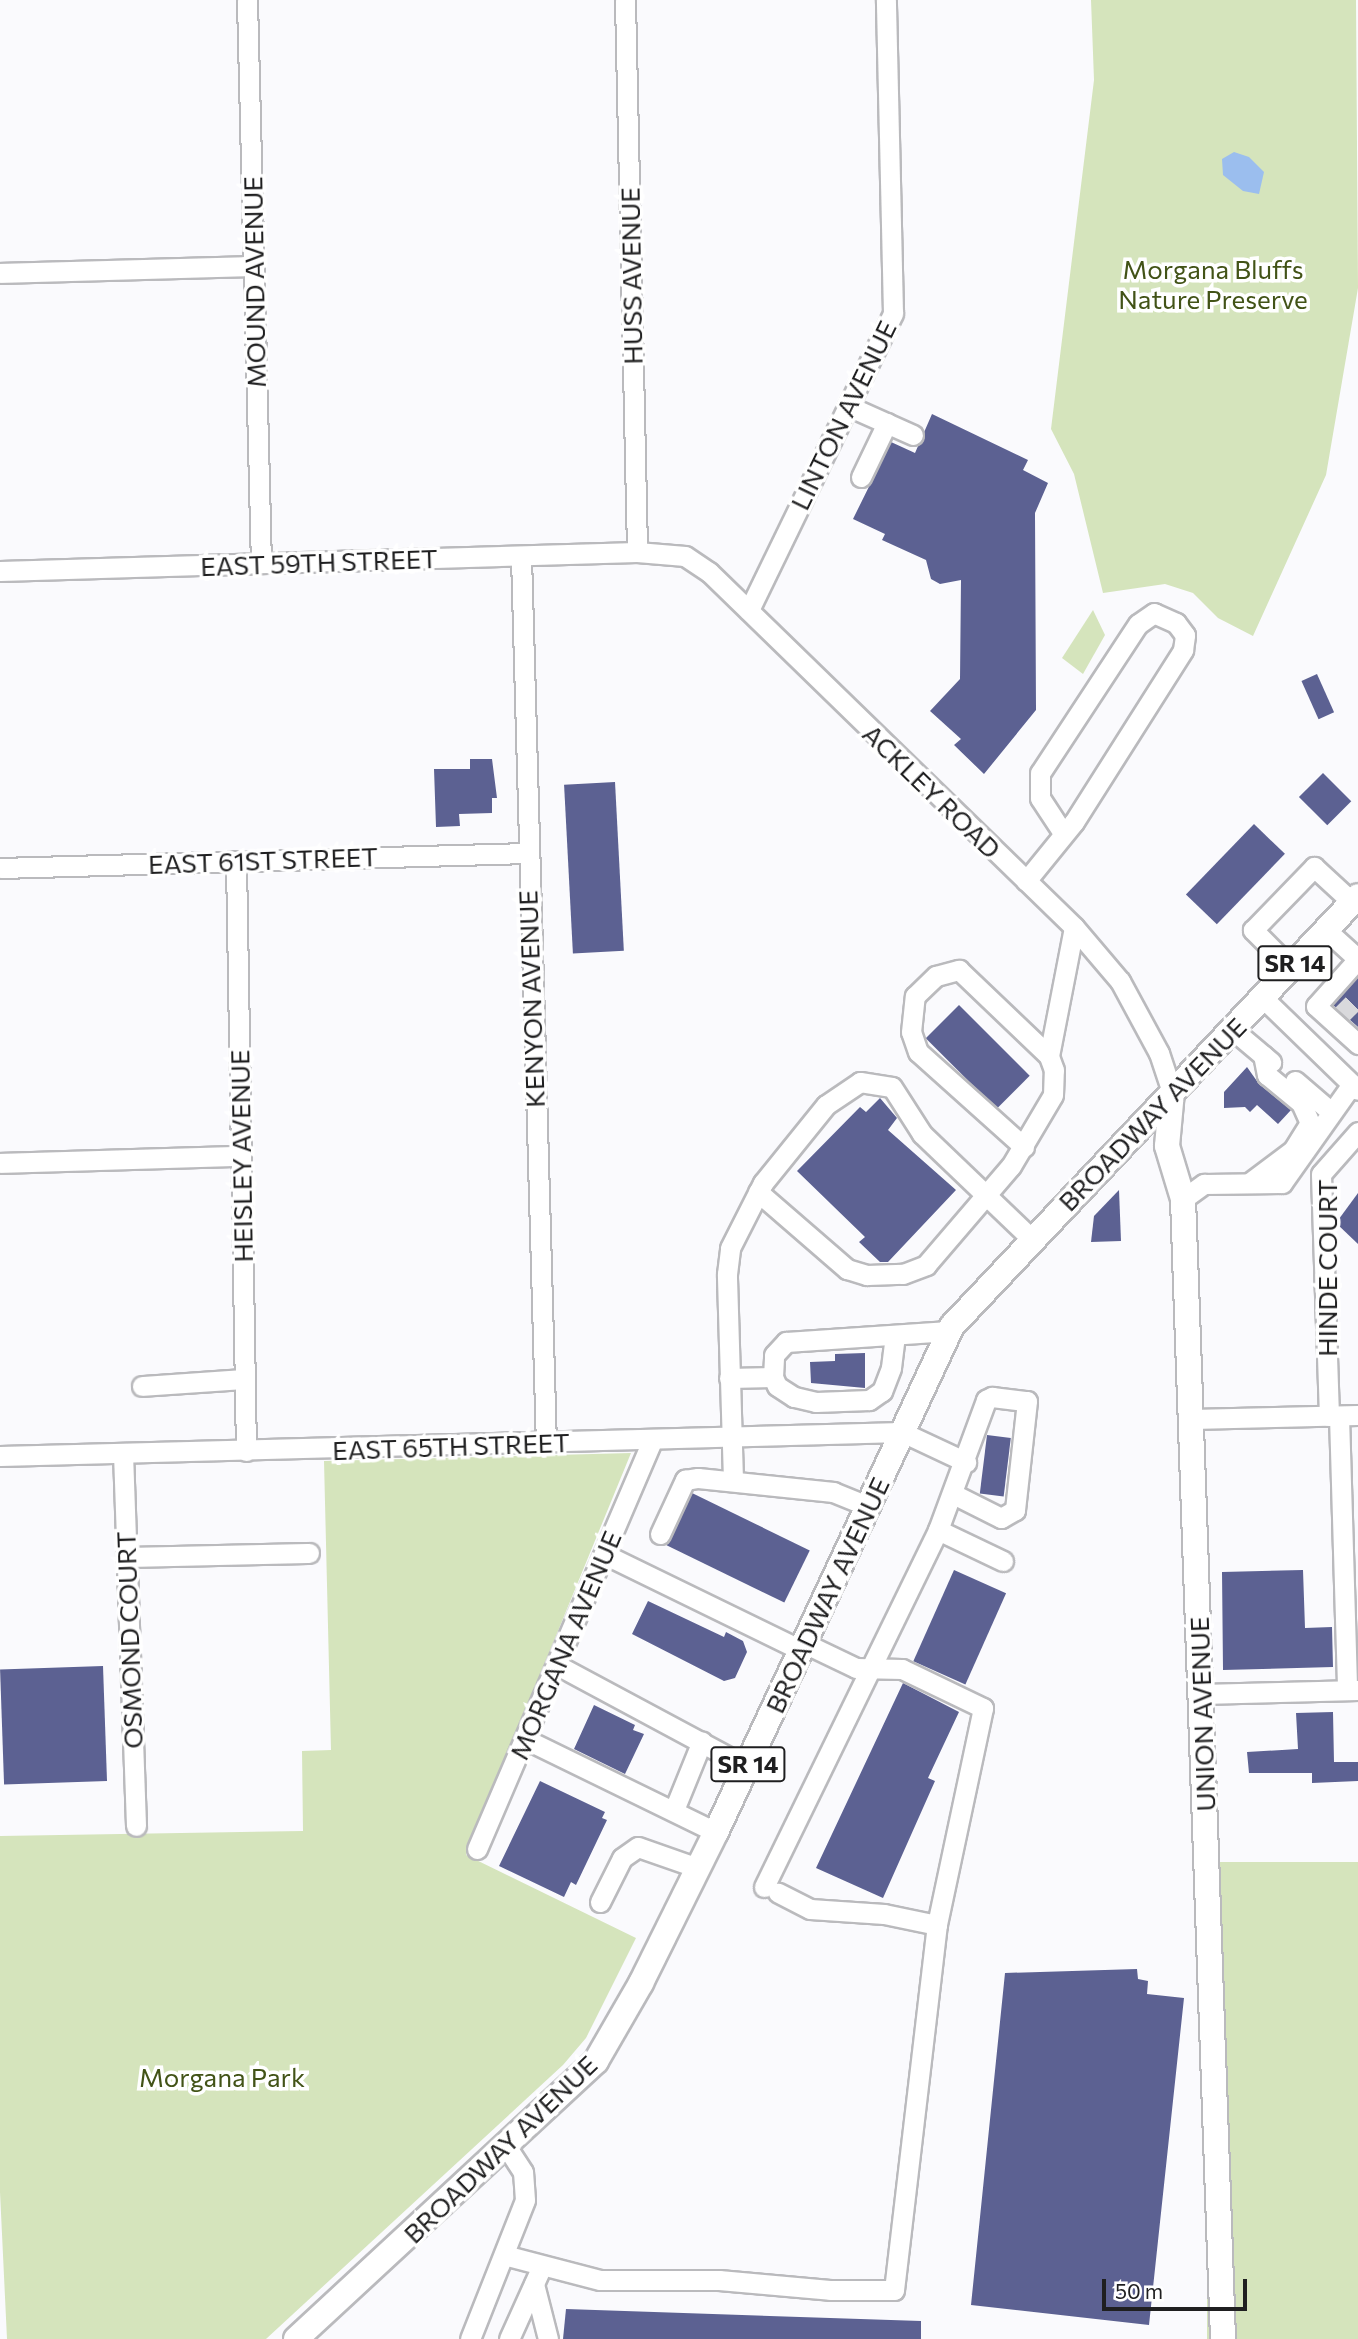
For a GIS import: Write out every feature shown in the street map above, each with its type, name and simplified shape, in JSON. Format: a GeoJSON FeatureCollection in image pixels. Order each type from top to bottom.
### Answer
{"type":"FeatureCollection","features":[{"type":"Feature","properties":{"kind":"main road","name":"BROADWAY AVENUE"},"geometry":{"type":"LineString","coordinates":[[296,2339],[507,2147],[596,2061],[698,1868],[805,1648],[949,1331],[1355,899]]}},
{"type":"Feature","properties":{"kind":"main road","name":"UNION AVENUE"},"geometry":{"type":"LineString","coordinates":[[1172,1092],[1167,1146],[1183,1199],[1223,2339]]}},
{"type":"Feature","properties":{"kind":"street","name":"MOUND AVENUE"},"geometry":{"type":"LineString","coordinates":[[247,0],[261,564]]}},
{"type":"Feature","properties":{"kind":"street","name":"HUSS AVENUE"},"geometry":{"type":"LineString","coordinates":[[625,0],[637,552]]}},
{"type":"Feature","properties":{"kind":"street","name":"LINTON AVENUE"},"geometry":{"type":"LineString","coordinates":[[749,610],[893,313],[886,0]]}},
{"type":"Feature","properties":{"kind":"street"},"geometry":{"type":"LineString","coordinates":[[0,273],[253,266]]}},
{"type":"Feature","properties":{"kind":"street"},"geometry":{"type":"LineString","coordinates":[[848,406],[913,435]]}},
{"type":"Feature","properties":{"kind":"street"},"geometry":{"type":"LineString","coordinates":[[861,477],[887,423]]}},
{"type":"Feature","properties":{"kind":"street","name":"ACKLEY ROAD"},"geometry":{"type":"LineString","coordinates":[[637,552],[668,551],[697,561],[1074,927],[1120,981],[1159,1053],[1172,1092]]}},
{"type":"Feature","properties":{"kind":"street","name":"EAST 59TH STREET"},"geometry":{"type":"LineString","coordinates":[[0,571],[637,552]]}},
{"type":"Feature","properties":{"kind":"street","name":"KENYON AVENUE"},"geometry":{"type":"LineString","coordinates":[[521,556],[526,853],[546,1443]]}},
{"type":"Feature","properties":{"kind":"street"},"geometry":{"type":"LineString","coordinates":[[1026,881],[1074,822],[1183,650],[1185,635],[1175,624],[1154,613],[1138,624],[1040,773],[1040,798],[1063,833]]}},
{"type":"Feature","properties":{"kind":"street","name":"EAST 61ST STREET"},"geometry":{"type":"LineString","coordinates":[[0,868],[526,853]]}},
{"type":"Feature","properties":{"kind":"street","name":"HEISLEY AVENUE"},"geometry":{"type":"LineString","coordinates":[[236,861],[246,1451]]}},
{"type":"Feature","properties":{"kind":"street"},"geometry":{"type":"LineString","coordinates":[[1291,968],[1253,930],[1314,867],[1355,899]]}},
{"type":"Feature","properties":{"kind":"street"},"geometry":{"type":"LineString","coordinates":[[1049,1056],[1074,927]]}},
{"type":"Feature","properties":{"kind":"street"},"geometry":{"type":"LineString","coordinates":[[1326,930],[1358,959],[1316,1006],[1337,1020],[1357,1040],[1331,1064]]}},
{"type":"Feature","properties":{"kind":"street"},"geometry":{"type":"LineString","coordinates":[[758,1192],[847,1269],[867,1275],[903,1275],[926,1265],[1024,1147],[1053,1096],[1054,1070],[1049,1056],[959,970],[936,976],[915,996],[911,1032],[918,1052],[1024,1147]]}},
{"type":"Feature","properties":{"kind":"street"},"geometry":{"type":"LineString","coordinates":[[1183,1199],[1204,1184],[1282,1183],[1331,1112],[1355,1087],[1263,998]]}},
{"type":"Feature","properties":{"kind":"street"},"geometry":{"type":"LineString","coordinates":[[1233,1030],[1331,1112]]}},
{"type":"Feature","properties":{"kind":"street"},"geometry":{"type":"LineString","coordinates":[[1250,1183],[1293,1150],[1310,1123],[1301,1102],[1267,1075],[1263,1055]]}},
{"type":"Feature","properties":{"kind":"street"},"geometry":{"type":"LineString","coordinates":[[733,1480],[727,1274],[730,1248],[758,1192],[826,1105],[860,1082],[878,1082],[892,1087],[922,1134],[1033,1240]]}},
{"type":"Feature","properties":{"kind":"street","name":"HINDE COURT"},"geometry":{"type":"LineString","coordinates":[[1352,1690],[1342,1416],[1321,1174],[1358,1132]]}},
{"type":"Feature","properties":{"kind":"street"},"geometry":{"type":"LineString","coordinates":[[0,1163],[241,1156]]}},
{"type":"Feature","properties":{"kind":"street"},"geometry":{"type":"LineString","coordinates":[[895,1335],[891,1368],[881,1391],[869,1400],[816,1402],[793,1397],[777,1386],[773,1377],[774,1355],[786,1342],[949,1331]]}},
{"type":"Feature","properties":{"kind":"street"},"geometry":{"type":"LineString","coordinates":[[729,1378],[773,1377]]}},
{"type":"Feature","properties":{"kind":"street"},"geometry":{"type":"LineString","coordinates":[[142,1385],[245,1379]]}},
{"type":"Feature","properties":{"kind":"street"},"geometry":{"type":"LineString","coordinates":[[937,1924],[884,1914],[810,1909],[771,1890],[938,1530],[966,1462],[986,1401],[992,1397],[1027,1401],[1015,1510],[1001,1518],[953,1494]]}},
{"type":"Feature","properties":{"kind":"street"},"geometry":{"type":"LineString","coordinates":[[1191,1419],[1342,1416]]}},
{"type":"Feature","properties":{"kind":"street"},"geometry":{"type":"LineString","coordinates":[[902,1432],[966,1462]]}},
{"type":"Feature","properties":{"kind":"street","name":"EAST 65TH STREET"},"geometry":{"type":"LineString","coordinates":[[0,1456],[652,1441],[902,1432]]}},
{"type":"Feature","properties":{"kind":"street","name":"MORGANA AVENUE"},"geometry":{"type":"LineString","coordinates":[[477,1849],[652,1441]]}},
{"type":"Feature","properties":{"kind":"street","name":"OSMOND COURT"},"geometry":{"type":"LineString","coordinates":[[123,1453],[136,1826]]}},
{"type":"Feature","properties":{"kind":"street"},"geometry":{"type":"LineString","coordinates":[[660,1534],[685,1480],[733,1480],[833,1492],[868,1506]]}},
{"type":"Feature","properties":{"kind":"street"},"geometry":{"type":"LineString","coordinates":[[938,1530],[1003,1561]]}},
{"type":"Feature","properties":{"kind":"street"},"geometry":{"type":"LineString","coordinates":[[126,1557],[309,1553]]}},
{"type":"Feature","properties":{"kind":"street"},"geometry":{"type":"LineString","coordinates":[[504,2255],[538,2275],[600,2280],[719,2280],[830,2290],[894,2290],[937,1924],[983,1708],[902,1669],[856,1668],[805,1648],[604,1554]]}},
{"type":"Feature","properties":{"kind":"street"},"geometry":{"type":"LineString","coordinates":[[556,1665],[747,1766]]}},
{"type":"Feature","properties":{"kind":"street"},"geometry":{"type":"LineString","coordinates":[[1201,1693],[1352,1690]]}},
{"type":"Feature","properties":{"kind":"street"},"geometry":{"type":"LineString","coordinates":[[525,1739],[716,1832]]}},
{"type":"Feature","properties":{"kind":"street"},"geometry":{"type":"LineString","coordinates":[[674,1810],[702,1741]]}},
{"type":"Feature","properties":{"kind":"street"},"geometry":{"type":"LineString","coordinates":[[600,1902],[622,1858],[638,1847],[698,1868]]}},
{"type":"Feature","properties":{"kind":"street"},"geometry":{"type":"LineString","coordinates":[[470,2339],[504,2255],[525,2187],[523,2172],[507,2147]]}},
{"type":"Feature","properties":{"kind":"street"},"geometry":{"type":"LineString","coordinates":[[509,2339],[538,2275]]}},
{"type":"Feature","properties":{"kind":"street"},"geometry":{"type":"LineString","coordinates":[[538,2275],[548,2339]]}},
{"type":"Feature","properties":{"kind":"green space","name":"Morgana Bluffs Nature Preserve"},"geometry":{"type":"Polygon","coordinates":[[[1091,0],[1356,0],[1358,288],[1326,475],[1253,636],[1218,618],[1193,593],[1165,584],[1103,593],[1074,474],[1051,429],[1094,80],[1091,0]]]}},
{"type":"Feature","properties":{"kind":"green space"},"geometry":{"type":"Polygon","coordinates":[[[1093,610],[1105,635],[1083,674],[1062,658],[1093,610]]]}},
{"type":"Feature","properties":{"kind":"green space","name":"Morgana Park"},"geometry":{"type":"Polygon","coordinates":[[[631,1453],[466,1855],[636,1938],[586,2038],[563,2065],[266,2339],[7,2339],[0,2192],[0,1836],[303,1831],[302,1751],[331,1750],[324,1461],[631,1453]]]}},
{"type":"Feature","properties":{"kind":"green space"},"geometry":{"type":"Polygon","coordinates":[[[1207,1862],[1358,1862],[1358,2339],[1207,2339],[1207,1862]]]}},
{"type":"Feature","properties":{"kind":"water"},"geometry":{"type":"Polygon","coordinates":[[[1234,152],[1249,157],[1264,172],[1259,194],[1243,191],[1223,175],[1222,159],[1234,152]]]}},
{"type":"Feature","properties":{"kind":"building"},"geometry":{"type":"Polygon","coordinates":[[[932,414],[1028,460],[1023,470],[1048,483],[1035,513],[1036,710],[984,774],[954,745],[961,739],[930,711],[960,679],[961,580],[940,584],[931,579],[926,560],[882,540],[885,534],[853,519],[891,442],[915,453],[932,414]]]}},
{"type":"Feature","properties":{"kind":"building"},"geometry":{"type":"Polygon","coordinates":[[[1317,674],[1334,712],[1319,719],[1301,681],[1317,674]]]}},
{"type":"Feature","properties":{"kind":"building"},"geometry":{"type":"Polygon","coordinates":[[[470,759],[492,759],[497,798],[492,798],[492,813],[459,814],[460,826],[436,827],[434,769],[470,769],[470,759]]]}},
{"type":"Feature","properties":{"kind":"building"},"geometry":{"type":"Polygon","coordinates":[[[1323,773],[1351,801],[1327,825],[1299,797],[1323,773]]]}},
{"type":"Feature","properties":{"kind":"building"},"geometry":{"type":"Polygon","coordinates":[[[615,782],[624,951],[573,953],[564,785],[615,782]]]}},
{"type":"Feature","properties":{"kind":"building"},"geometry":{"type":"Polygon","coordinates":[[[1254,824],[1285,854],[1217,924],[1186,894],[1254,824]]]}},
{"type":"Feature","properties":{"kind":"building"},"geometry":{"type":"Polygon","coordinates":[[[1358,977],[1358,1027],[1333,1005],[1358,977]]]}},
{"type":"Feature","properties":{"kind":"building"},"geometry":{"type":"Polygon","coordinates":[[[959,1005],[1030,1076],[996,1109],[926,1038],[959,1005]]]}},
{"type":"Feature","properties":{"kind":"building"},"geometry":{"type":"Polygon","coordinates":[[[1247,1067],[1259,1084],[1291,1110],[1278,1124],[1257,1105],[1250,1112],[1245,1107],[1224,1108],[1224,1092],[1247,1067]]]}},
{"type":"Feature","properties":{"kind":"building"},"geometry":{"type":"Polygon","coordinates":[[[880,1098],[897,1118],[888,1130],[956,1190],[888,1262],[880,1262],[859,1242],[865,1237],[797,1171],[860,1107],[866,1112],[880,1098]]]}},
{"type":"Feature","properties":{"kind":"building"},"geometry":{"type":"Polygon","coordinates":[[[1119,1190],[1121,1241],[1091,1242],[1094,1216],[1119,1190]]]}},
{"type":"Feature","properties":{"kind":"building"},"geometry":{"type":"Polygon","coordinates":[[[1358,1193],[1358,1244],[1336,1223],[1358,1193]]]}},
{"type":"Feature","properties":{"kind":"building"},"geometry":{"type":"Polygon","coordinates":[[[865,1353],[865,1388],[811,1383],[810,1362],[835,1361],[835,1354],[865,1353]]]}},
{"type":"Feature","properties":{"kind":"building"},"geometry":{"type":"Polygon","coordinates":[[[987,1435],[1011,1438],[1004,1496],[980,1494],[987,1435]]]}},
{"type":"Feature","properties":{"kind":"building"},"geometry":{"type":"Polygon","coordinates":[[[692,1493],[810,1550],[784,1603],[667,1545],[692,1493]]]}},
{"type":"Feature","properties":{"kind":"building"},"geometry":{"type":"Polygon","coordinates":[[[954,1570],[1006,1593],[965,1685],[913,1661],[954,1570]]]}},
{"type":"Feature","properties":{"kind":"building"},"geometry":{"type":"Polygon","coordinates":[[[1303,1570],[1305,1628],[1332,1627],[1333,1667],[1223,1670],[1222,1572],[1303,1570]]]}},
{"type":"Feature","properties":{"kind":"building"},"geometry":{"type":"Polygon","coordinates":[[[648,1601],[724,1637],[726,1632],[743,1641],[747,1652],[735,1678],[724,1681],[632,1634],[648,1601]]]}},
{"type":"Feature","properties":{"kind":"building"},"geometry":{"type":"Polygon","coordinates":[[[103,1666],[107,1781],[4,1785],[0,1670],[103,1666]]]}},
{"type":"Feature","properties":{"kind":"building"},"geometry":{"type":"Polygon","coordinates":[[[903,1683],[959,1712],[928,1778],[935,1781],[883,1898],[816,1868],[903,1683]]]}},
{"type":"Feature","properties":{"kind":"building"},"geometry":{"type":"Polygon","coordinates":[[[594,1705],[635,1725],[633,1730],[644,1734],[625,1774],[574,1749],[594,1705]]]}},
{"type":"Feature","properties":{"kind":"building"},"geometry":{"type":"Polygon","coordinates":[[[1333,1712],[1334,1762],[1358,1762],[1358,1781],[1312,1783],[1312,1773],[1249,1773],[1247,1752],[1298,1749],[1296,1713],[1333,1712]]]}},
{"type":"Feature","properties":{"kind":"building"},"geometry":{"type":"Polygon","coordinates":[[[540,1781],[605,1812],[602,1818],[607,1820],[576,1885],[571,1882],[564,1897],[499,1866],[540,1781]]]}},
{"type":"Feature","properties":{"kind":"building"},"geometry":{"type":"Polygon","coordinates":[[[1137,1969],[1138,1979],[1148,1981],[1147,1994],[1184,1998],[1149,2325],[971,2305],[1005,1973],[1137,1969]]]}},
{"type":"Feature","properties":{"kind":"building"},"geometry":{"type":"Polygon","coordinates":[[[566,2309],[921,2321],[921,2339],[563,2339],[566,2309]]]}},
{"type":"Feature","properties":{"kind":"tunnel"},"geometry":{"type":"LineString","coordinates":[[1339,1017],[1358,998]]}}]}
